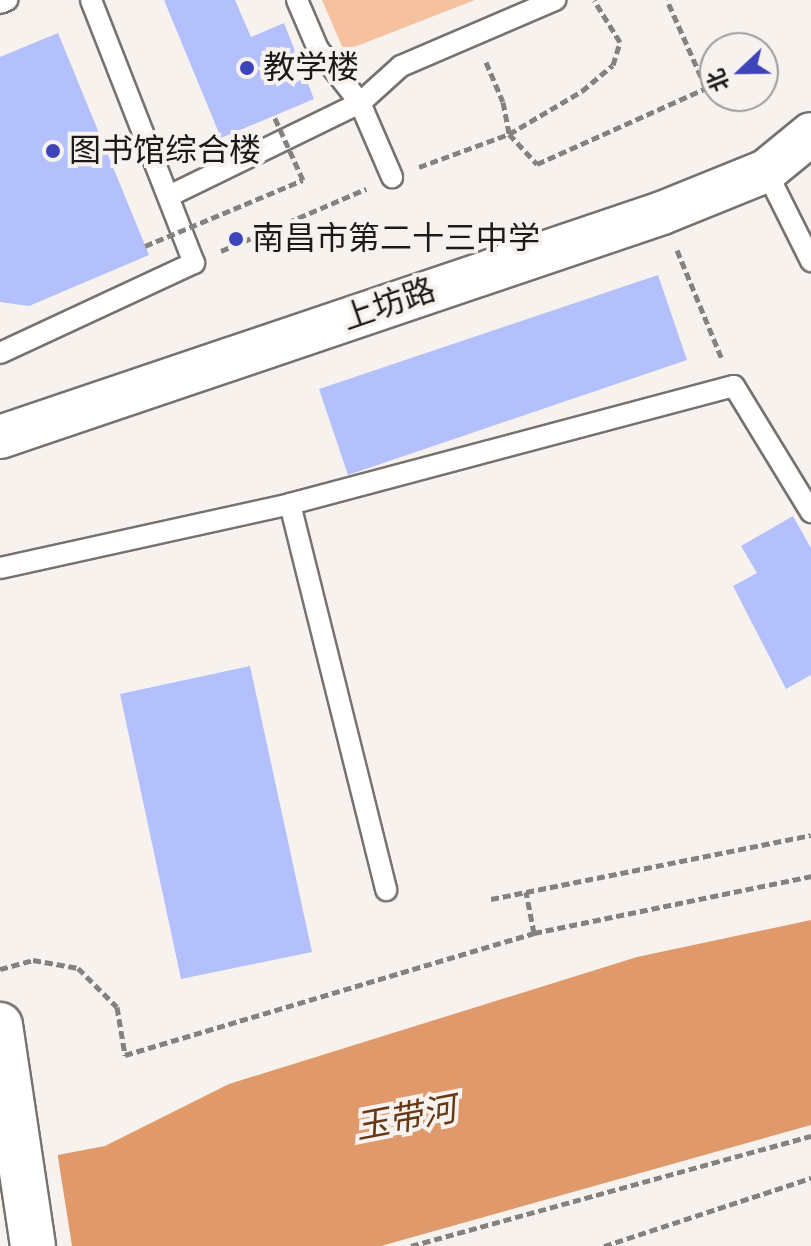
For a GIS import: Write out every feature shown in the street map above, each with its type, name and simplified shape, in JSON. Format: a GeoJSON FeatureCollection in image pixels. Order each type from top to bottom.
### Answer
{"type":"FeatureCollection","features":[{"type":"Feature","properties":{"kind":"main road"},"geometry":{"type":"LineString","coordinates":[[0,1025],[33,1246]]}},
{"type":"Feature","properties":{"kind":"street","name":"上坊路"},"geometry":{"type":"LineString","coordinates":[[0,437],[662,213],[766,171],[811,134]]}},
{"type":"Feature","properties":{"kind":"lane"},"geometry":{"type":"LineString","coordinates":[[0,3],[7,0]]}},
{"type":"Feature","properties":{"kind":"lane"},"geometry":{"type":"LineString","coordinates":[[0,353],[194,263],[171,195],[91,0]]}},
{"type":"Feature","properties":{"kind":"lane"},"geometry":{"type":"LineString","coordinates":[[297,0],[318,49],[360,103],[392,177]]}},
{"type":"Feature","properties":{"kind":"lane"},"geometry":{"type":"LineString","coordinates":[[171,195],[360,103],[401,66],[555,0]]}},
{"type":"Feature","properties":{"kind":"lane"},"geometry":{"type":"LineString","coordinates":[[766,171],[811,261]]}},
{"type":"Feature","properties":{"kind":"lane"},"geometry":{"type":"LineString","coordinates":[[0,568],[290,504],[734,386],[811,512]]}},
{"type":"Feature","properties":{"kind":"lane"},"geometry":{"type":"LineString","coordinates":[[290,504],[386,890]]}},
{"type":"Feature","properties":{"kind":"path"},"geometry":{"type":"LineString","coordinates":[[194,263],[392,177],[509,134],[582,91],[613,65],[620,42],[594,0]]}},
{"type":"Feature","properties":{"kind":"path"},"geometry":{"type":"LineString","coordinates":[[474,35],[503,102],[509,134],[537,164],[706,88],[667,0]]}},
{"type":"Feature","properties":{"kind":"path"},"geometry":{"type":"LineString","coordinates":[[145,246],[303,180],[274,116]]}},
{"type":"Feature","properties":{"kind":"path"},"geometry":{"type":"LineString","coordinates":[[662,213],[734,386]]}},
{"type":"Feature","properties":{"kind":"path"},"geometry":{"type":"LineString","coordinates":[[491,899],[811,835]]}},
{"type":"Feature","properties":{"kind":"path"},"geometry":{"type":"LineString","coordinates":[[0,969],[33,960],[78,968],[117,1007],[125,1055],[534,933],[811,876]]}},
{"type":"Feature","properties":{"kind":"path"},"geometry":{"type":"LineString","coordinates":[[526,892],[534,933]]}},
{"type":"Feature","properties":{"kind":"path"},"geometry":{"type":"LineString","coordinates":[[411,1246],[811,1136]]}},
{"type":"Feature","properties":{"kind":"path"},"geometry":{"type":"LineString","coordinates":[[604,1246],[811,1178]]}},
{"type":"Feature","properties":{"kind":"shaded area"},"geometry":{"type":"Polygon","coordinates":[[[322,0],[475,0],[344,51],[322,0]]]}},
{"type":"Feature","properties":{"kind":"water","name":"玉带河"},"geometry":{"type":"Polygon","coordinates":[[[811,920],[811,1125],[381,1246],[0,1246],[0,1166],[105,1146],[229,1084],[637,957],[811,920]]]}},
{"type":"Feature","properties":{"kind":"pier"},"geometry":{"type":"Polygon","coordinates":[[[57,1151],[72,1246],[0,1246],[0,1162],[57,1151]]]}},
{"type":"Feature","properties":{"kind":"building","name":"教学楼"},"geometry":{"type":"Polygon","coordinates":[[[164,0],[235,0],[251,37],[284,23],[314,99],[221,138],[164,0]]]}},
{"type":"Feature","properties":{"kind":"building","name":"图书馆综合楼"},"geometry":{"type":"Polygon","coordinates":[[[58,33],[149,255],[29,306],[0,302],[0,57],[58,33]]]}},
{"type":"Feature","properties":{"kind":"building"},"geometry":{"type":"Polygon","coordinates":[[[658,275],[687,360],[348,475],[319,389],[658,275]]]}},
{"type":"Feature","properties":{"kind":"building"},"geometry":{"type":"Polygon","coordinates":[[[793,516],[811,548],[811,675],[786,689],[733,586],[757,573],[741,546],[793,516]]]}},
{"type":"Feature","properties":{"kind":"building"},"geometry":{"type":"Polygon","coordinates":[[[250,666],[312,952],[181,979],[120,694],[250,666]]]}},
{"type":"Feature","properties":{"kind":"place","name":"教学楼"},"geometry":{"type":"Point","coordinates":[247,68]}},
{"type":"Feature","properties":{"kind":"place","name":"图书馆综合楼"},"geometry":{"type":"Point","coordinates":[53,151]}},
{"type":"Feature","properties":{"kind":"place","name":"南昌市第二十三中学"},"geometry":{"type":"Point","coordinates":[236,239]}}]}
